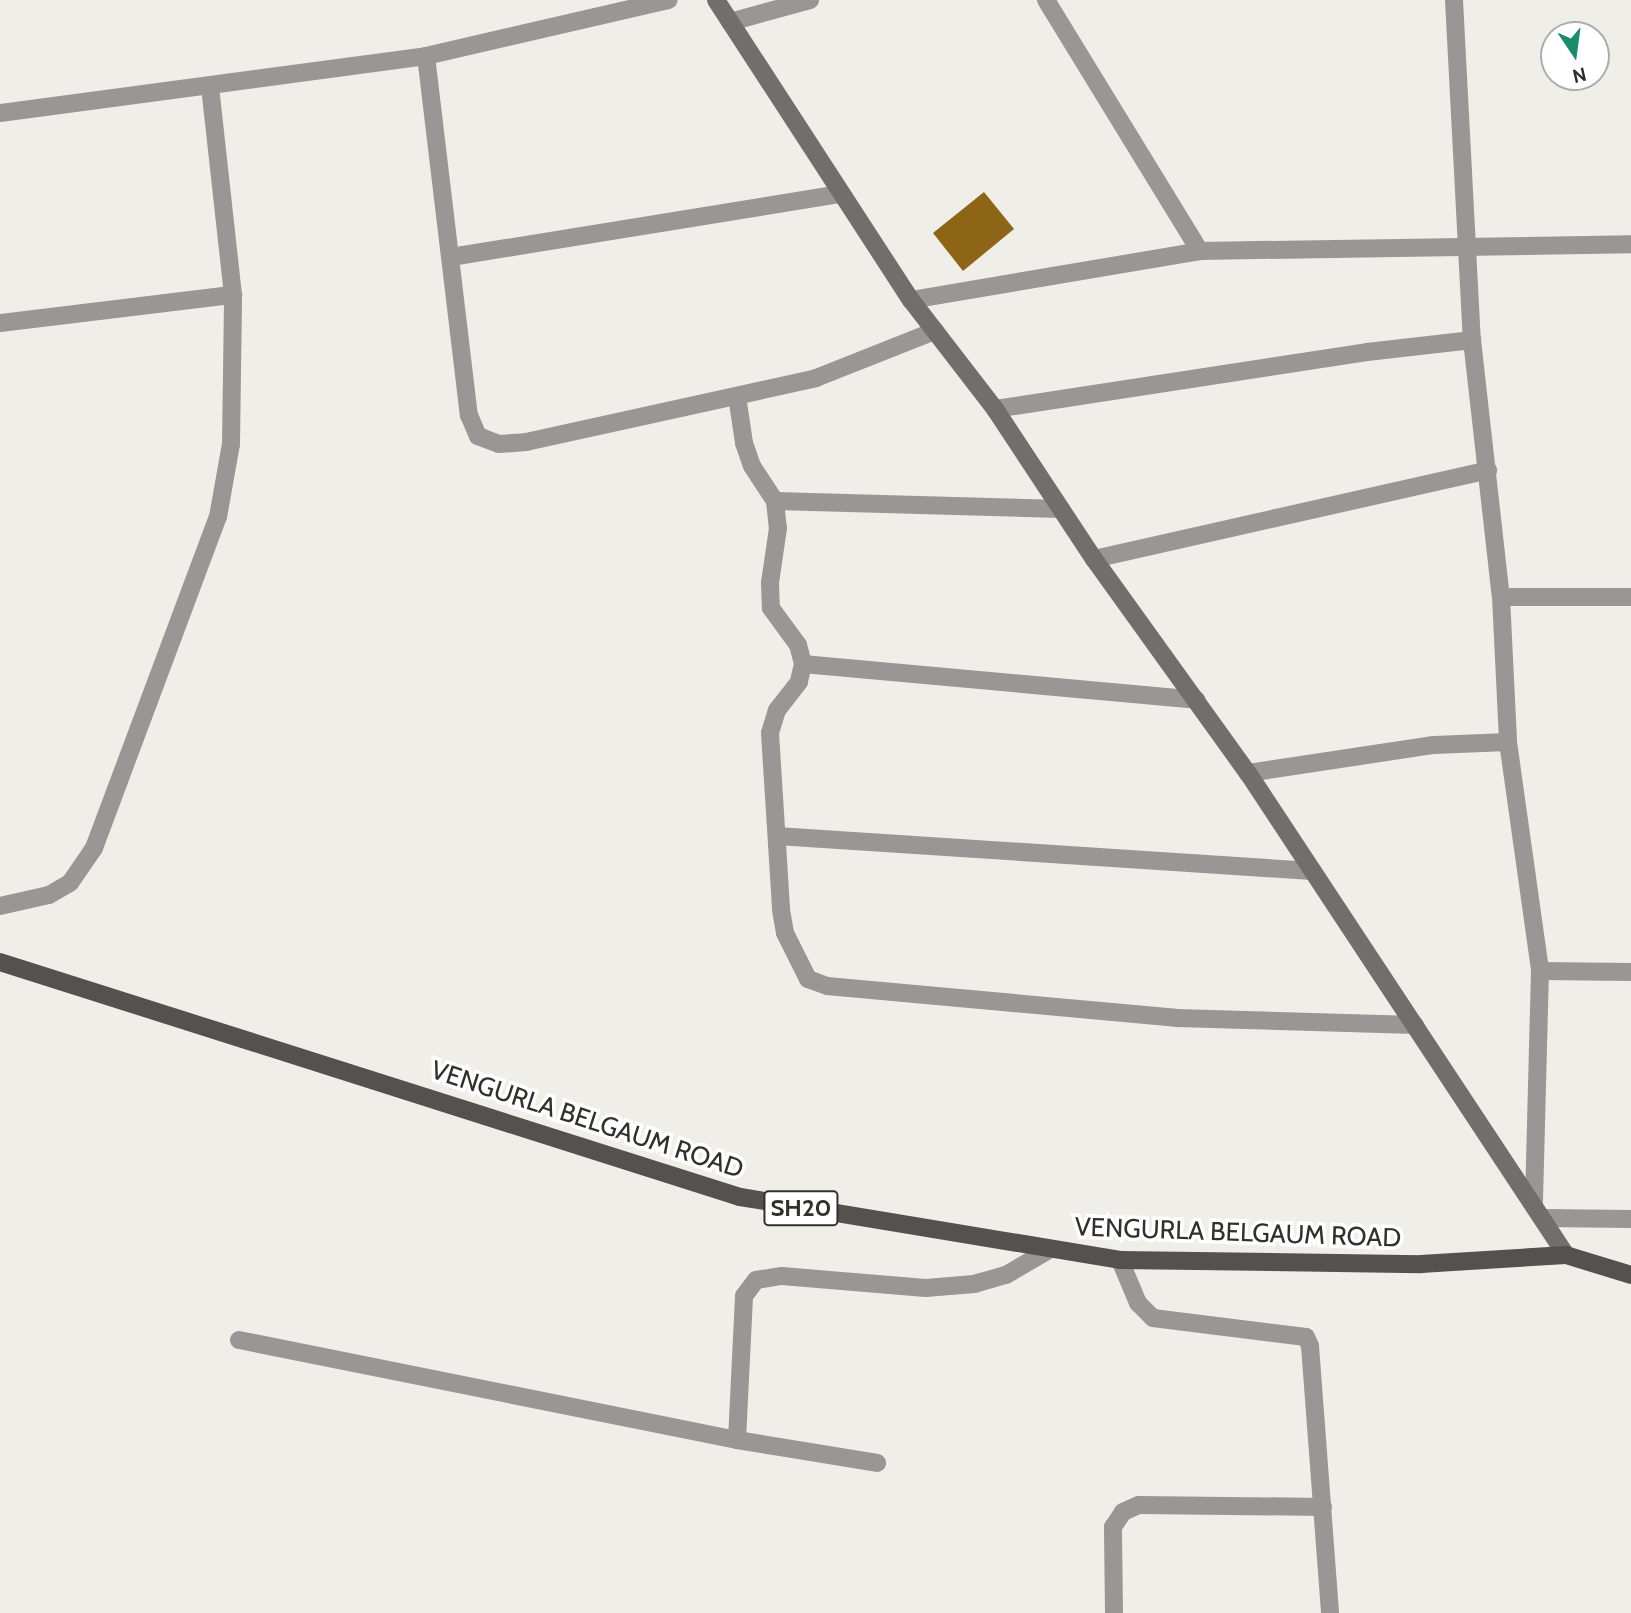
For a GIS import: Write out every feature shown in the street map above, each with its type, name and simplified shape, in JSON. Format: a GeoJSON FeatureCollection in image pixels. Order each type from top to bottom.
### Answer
{"type":"FeatureCollection","features":[{"type":"Feature","properties":{"kind":"main road"},"geometry":{"type":"LineString","coordinates":[[716,0],[839,194],[911,300],[995,410],[1094,558],[1248,773],[1566,1255]]}},
{"type":"Feature","properties":{"kind":"main road","name":"VENGURLA BELGAUM ROAD"},"geometry":{"type":"LineString","coordinates":[[0,962],[740,1197],[1047,1251],[1120,1260],[1421,1264],[1566,1255],[1631,1275]]}},
{"type":"Feature","properties":{"kind":"street"},"geometry":{"type":"LineString","coordinates":[[0,113],[426,56],[669,0]]}},
{"type":"Feature","properties":{"kind":"street"},"geometry":{"type":"LineString","coordinates":[[730,22],[810,0]]}},
{"type":"Feature","properties":{"kind":"street"},"geometry":{"type":"LineString","coordinates":[[1046,0],[1200,251]]}},
{"type":"Feature","properties":{"kind":"street"},"geometry":{"type":"LineString","coordinates":[[1454,0],[1472,340],[1501,597],[1508,743],[1540,971],[1538,1212],[1631,1219]]}},
{"type":"Feature","properties":{"kind":"street"},"geometry":{"type":"LineString","coordinates":[[426,56],[469,415],[478,436],[499,444],[526,442],[737,396],[854,366],[935,331]]}},
{"type":"Feature","properties":{"kind":"street"},"geometry":{"type":"LineString","coordinates":[[0,906],[60,889],[70,883],[94,848],[218,517],[232,444],[233,295],[210,87]]}},
{"type":"Feature","properties":{"kind":"street"},"geometry":{"type":"LineString","coordinates":[[451,257],[839,194]]}},
{"type":"Feature","properties":{"kind":"street"},"geometry":{"type":"LineString","coordinates":[[911,300],[1200,251],[1631,243]]}},
{"type":"Feature","properties":{"kind":"street"},"geometry":{"type":"LineString","coordinates":[[0,323],[233,295]]}},
{"type":"Feature","properties":{"kind":"street"},"geometry":{"type":"LineString","coordinates":[[995,410],[1367,352],[1472,340]]}},
{"type":"Feature","properties":{"kind":"street"},"geometry":{"type":"LineString","coordinates":[[737,396],[744,443],[752,466],[775,501],[778,528],[769,583],[771,608],[798,645],[803,664],[799,682],[777,710],[769,733],[785,933],[808,979],[827,986],[1176,1018],[1415,1024]]}},
{"type":"Feature","properties":{"kind":"street"},"geometry":{"type":"LineString","coordinates":[[1094,558],[1488,470]]}},
{"type":"Feature","properties":{"kind":"street"},"geometry":{"type":"LineString","coordinates":[[775,501],[1061,509]]}},
{"type":"Feature","properties":{"kind":"street"},"geometry":{"type":"LineString","coordinates":[[1501,597],[1631,597]]}},
{"type":"Feature","properties":{"kind":"street"},"geometry":{"type":"LineString","coordinates":[[803,664],[1196,700]]}},
{"type":"Feature","properties":{"kind":"street"},"geometry":{"type":"LineString","coordinates":[[1248,773],[1434,745],[1508,743]]}},
{"type":"Feature","properties":{"kind":"street"},"geometry":{"type":"LineString","coordinates":[[778,836],[1312,871]]}},
{"type":"Feature","properties":{"kind":"street"},"geometry":{"type":"LineString","coordinates":[[1540,971],[1631,972]]}},
{"type":"Feature","properties":{"kind":"street"},"geometry":{"type":"LineString","coordinates":[[737,1440],[744,1296],[756,1280],[782,1276],[926,1289],[1006,1275],[1047,1251]]}},
{"type":"Feature","properties":{"kind":"street"},"geometry":{"type":"LineString","coordinates":[[1120,1260],[1138,1303],[1153,1318],[1306,1337],[1310,1346],[1330,1613]]}},
{"type":"Feature","properties":{"kind":"street"},"geometry":{"type":"LineString","coordinates":[[239,1340],[737,1440],[877,1463]]}},
{"type":"Feature","properties":{"kind":"street"},"geometry":{"type":"LineString","coordinates":[[1114,1613],[1113,1527],[1123,1513],[1139,1505],[1323,1507]]}},
{"type":"Feature","properties":{"kind":"building"},"geometry":{"type":"Polygon","coordinates":[[[984,192],[1014,229],[963,271],[933,233],[984,192]]]}}]}
